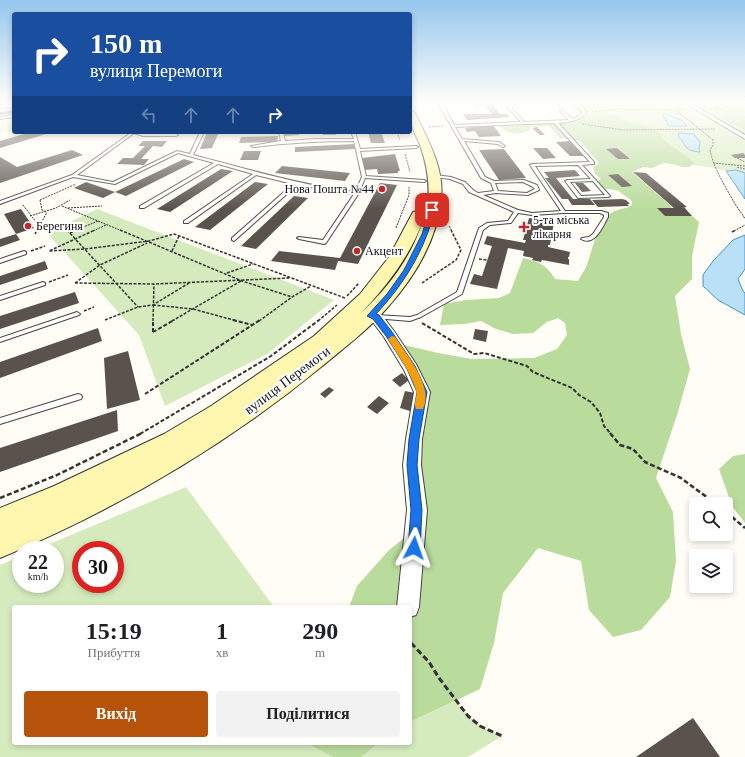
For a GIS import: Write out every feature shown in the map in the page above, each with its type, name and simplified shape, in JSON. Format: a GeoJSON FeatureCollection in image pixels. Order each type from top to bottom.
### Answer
{"type":"FeatureCollection","features":[{"type":"Feature","properties":{"kind":"main road","name":"вулиця Перемоги"},"geometry":{"type":"LineString","coordinates":[[0,544],[102,497],[212,435],[294,378],[373,316],[389,295],[419,249],[435,200],[423,179],[430,155],[422,138]]}},
{"type":"Feature","properties":{"kind":"main road","name":"вулиця Перемоги"},"geometry":{"type":"LineString","coordinates":[[0,521],[64,495],[172,441],[219,412],[321,341],[366,298],[396,259],[414,226],[420,211],[423,179],[422,163],[409,142]]}},
{"type":"Feature","properties":{"kind":"street"},"geometry":{"type":"LineString","coordinates":[[373,316],[389,334],[411,368],[422,392],[414,439],[412,465],[416,510],[408,605]]}},
{"type":"Feature","properties":{"kind":"lane"},"geometry":{"type":"LineString","coordinates":[[0,203],[73,176],[125,138]]}},
{"type":"Feature","properties":{"kind":"lane"},"geometry":{"type":"LineString","coordinates":[[191,155],[199,138]]}},
{"type":"Feature","properties":{"kind":"lane"},"geometry":{"type":"LineString","coordinates":[[564,212],[532,165],[593,163],[571,138]]}},
{"type":"Feature","properties":{"kind":"lane"},"geometry":{"type":"LineString","coordinates":[[252,146],[316,140],[356,140],[364,177],[357,193],[324,242],[299,238]]}},
{"type":"Feature","properties":{"kind":"lane"},"geometry":{"type":"LineString","coordinates":[[461,140],[483,178],[493,182],[524,181],[535,186],[537,190],[528,194],[496,192],[477,194]]}},
{"type":"Feature","properties":{"kind":"lane"},"geometry":{"type":"LineString","coordinates":[[461,140],[499,143],[503,146]]}},
{"type":"Feature","properties":{"kind":"lane"},"geometry":{"type":"LineString","coordinates":[[359,150],[409,142]]}},
{"type":"Feature","properties":{"kind":"lane"},"geometry":{"type":"LineString","coordinates":[[73,176],[114,182],[178,152],[295,184],[357,193]]}},
{"type":"Feature","properties":{"kind":"lane"},"geometry":{"type":"LineString","coordinates":[[142,207],[217,163]]}},
{"type":"Feature","properties":{"kind":"lane"},"geometry":{"type":"LineString","coordinates":[[579,164],[594,180],[608,196],[580,197],[567,181],[594,180]]}},
{"type":"Feature","properties":{"kind":"lane"},"geometry":{"type":"LineString","coordinates":[[186,222],[255,174]]}},
{"type":"Feature","properties":{"kind":"lane"},"geometry":{"type":"LineString","coordinates":[[364,177],[423,179],[451,178],[464,183],[471,191],[517,211],[532,214],[564,212],[601,212],[606,214],[595,235],[590,239],[584,239]]}},
{"type":"Feature","properties":{"kind":"lane"},"geometry":{"type":"LineString","coordinates":[[493,182],[496,192]]}},
{"type":"Feature","properties":{"kind":"lane"},"geometry":{"type":"LineString","coordinates":[[234,239],[295,184]]}},
{"type":"Feature","properties":{"kind":"lane"},"geometry":{"type":"LineString","coordinates":[[373,316],[410,319],[460,293],[481,229],[489,224],[509,222],[517,211]]}},
{"type":"Feature","properties":{"kind":"lane"},"geometry":{"type":"LineString","coordinates":[[0,260],[24,253]]}},
{"type":"Feature","properties":{"kind":"lane"},"geometry":{"type":"LineString","coordinates":[[0,298],[43,284]]}},
{"type":"Feature","properties":{"kind":"lane"},"geometry":{"type":"LineString","coordinates":[[0,340],[77,314]]}},
{"type":"Feature","properties":{"kind":"lane"},"geometry":{"type":"LineString","coordinates":[[0,421],[78,397]]}},
{"type":"Feature","properties":{"kind":"path"},"geometry":{"type":"LineString","coordinates":[[711,138],[714,145],[710,150],[713,163],[736,206],[742,212],[745,219]]}},
{"type":"Feature","properties":{"kind":"path"},"geometry":{"type":"LineString","coordinates":[[396,229],[408,195],[423,179],[410,169],[409,142]]}},
{"type":"Feature","properties":{"kind":"path"},"geometry":{"type":"LineString","coordinates":[[737,158],[745,162]]}},
{"type":"Feature","properties":{"kind":"path"},"geometry":{"type":"LineString","coordinates":[[713,163],[745,169]]}},
{"type":"Feature","properties":{"kind":"path"},"geometry":{"type":"LineString","coordinates":[[732,166],[745,166]]}},
{"type":"Feature","properties":{"kind":"path"},"geometry":{"type":"LineString","coordinates":[[47,212],[42,210],[40,200],[88,178]]}},
{"type":"Feature","properties":{"kind":"path"},"geometry":{"type":"LineString","coordinates":[[30,215],[47,212],[62,206],[70,200],[68,199]]}},
{"type":"Feature","properties":{"kind":"path"},"geometry":{"type":"LineString","coordinates":[[23,205],[40,227]]}},
{"type":"Feature","properties":{"kind":"path"},"geometry":{"type":"LineString","coordinates":[[62,206],[106,225],[150,241],[242,281],[292,297]]}},
{"type":"Feature","properties":{"kind":"path"},"geometry":{"type":"LineString","coordinates":[[67,208],[102,206]]}},
{"type":"Feature","properties":{"kind":"path"},"geometry":{"type":"LineString","coordinates":[[35,234],[47,212]]}},
{"type":"Feature","properties":{"kind":"path"},"geometry":{"type":"LineString","coordinates":[[36,222],[43,220]]}},
{"type":"Feature","properties":{"kind":"path"},"geometry":{"type":"LineString","coordinates":[[70,233],[98,221]]}},
{"type":"Feature","properties":{"kind":"path"},"geometry":{"type":"LineString","coordinates":[[60,222],[138,307]]}},
{"type":"Feature","properties":{"kind":"path"},"geometry":{"type":"LineString","coordinates":[[106,225],[49,251],[85,249],[150,241],[174,234],[345,298],[361,282]]}},
{"type":"Feature","properties":{"kind":"path"},"geometry":{"type":"LineString","coordinates":[[732,232],[745,225]]}},
{"type":"Feature","properties":{"kind":"path"},"geometry":{"type":"LineString","coordinates":[[422,283],[456,260],[461,250],[449,226]]}},
{"type":"Feature","properties":{"kind":"path"},"geometry":{"type":"LineString","coordinates":[[172,251],[178,236]]}},
{"type":"Feature","properties":{"kind":"path"},"geometry":{"type":"LineString","coordinates":[[150,241],[100,265],[75,283],[154,284],[290,278]]}},
{"type":"Feature","properties":{"kind":"path"},"geometry":{"type":"LineString","coordinates":[[24,253],[45,246]]}},
{"type":"Feature","properties":{"kind":"path"},"geometry":{"type":"LineString","coordinates":[[377,261],[387,246]]}},
{"type":"Feature","properties":{"kind":"path"},"geometry":{"type":"LineString","coordinates":[[226,274],[253,264]]}},
{"type":"Feature","properties":{"kind":"path"},"geometry":{"type":"LineString","coordinates":[[43,284],[68,275]]}},
{"type":"Feature","properties":{"kind":"path"},"geometry":{"type":"LineString","coordinates":[[154,284],[153,332],[242,281]]}},
{"type":"Feature","properties":{"kind":"path"},"geometry":{"type":"LineString","coordinates":[[154,305],[191,282]]}},
{"type":"Feature","properties":{"kind":"path"},"geometry":{"type":"LineString","coordinates":[[145,394],[311,286]]}},
{"type":"Feature","properties":{"kind":"path"},"geometry":{"type":"LineString","coordinates":[[0,498],[57,475],[144,432],[271,356],[317,322],[339,303]]}},
{"type":"Feature","properties":{"kind":"path"},"geometry":{"type":"LineString","coordinates":[[105,320],[138,307],[154,305],[193,309],[253,325]]}},
{"type":"Feature","properties":{"kind":"path"},"geometry":{"type":"LineString","coordinates":[[410,319],[420,322],[474,354],[484,354],[527,366],[533,372],[572,388],[579,395],[591,402],[600,413],[604,426],[620,445],[633,449],[646,462],[681,478],[707,497]]}},
{"type":"Feature","properties":{"kind":"path"},"geometry":{"type":"LineString","coordinates":[[733,518],[745,528]]}},
{"type":"Feature","properties":{"kind":"path"},"geometry":{"type":"LineString","coordinates":[[412,644],[429,662],[439,678],[468,716],[480,726],[502,736]]}},
{"type":"Feature","properties":{"kind":"green space"},"geometry":{"type":"Polygon","coordinates":[[[562,138],[663,138],[695,163],[689,167],[682,167],[664,163],[652,168],[643,167],[632,172],[672,207],[668,210],[690,214],[699,222],[692,256],[692,279],[675,296],[681,334],[690,369],[677,415],[656,478],[673,512],[676,561],[670,597],[641,630],[613,637],[589,610],[581,561],[538,548],[503,593],[494,643],[480,689],[412,721],[412,605],[350,605],[357,586],[389,550],[423,523],[416,452],[418,371],[404,345],[472,359],[534,358],[557,349],[567,335],[565,323],[558,318],[547,322],[533,333],[513,334],[496,329],[481,321],[464,324],[440,325],[444,304],[466,300],[499,298],[510,293],[523,258],[542,264],[555,279],[578,281],[586,267],[598,231],[606,218],[611,213],[632,205],[632,201],[617,190],[597,188],[595,183],[601,179],[595,174],[593,167],[599,163],[580,141],[562,138]]]}},
{"type":"Feature","properties":{"kind":"green space"},"geometry":{"type":"Polygon","coordinates":[[[607,138],[745,138],[745,173],[736,170],[726,171],[709,167],[631,159],[607,138]]]}},
{"type":"Feature","properties":{"kind":"green space"},"geometry":{"type":"Polygon","coordinates":[[[97,209],[334,300],[267,354],[165,406],[139,335],[47,233],[97,209]]]}},
{"type":"Feature","properties":{"kind":"green space"},"geometry":{"type":"Polygon","coordinates":[[[745,454],[745,523],[733,507],[733,497],[729,497],[719,469],[733,456],[745,454]]]}},
{"type":"Feature","properties":{"kind":"green space"},"geometry":{"type":"Polygon","coordinates":[[[186,487],[273,605],[12,605],[12,745],[313,745],[333,757],[0,757],[0,565],[12,560],[12,593],[64,593],[64,541],[57,541],[186,487]]]}},
{"type":"Feature","properties":{"kind":"green space"},"geometry":{"type":"Polygon","coordinates":[[[455,701],[476,722],[502,736],[468,757],[361,757],[376,745],[412,745],[412,721],[455,701]]]}},
{"type":"Feature","properties":{"kind":"green space"},"geometry":{"type":"Polygon","coordinates":[[[376,745],[361,757],[333,757],[312,746],[376,745]]]}},
{"type":"Feature","properties":{"kind":"water"},"geometry":{"type":"Polygon","coordinates":[[[697,138],[700,142],[700,152],[688,149],[681,139],[697,138]]]}},
{"type":"Feature","properties":{"kind":"water"},"geometry":{"type":"Polygon","coordinates":[[[736,170],[745,173],[745,199],[726,171],[736,170]]]}},
{"type":"Feature","properties":{"kind":"water"},"geometry":{"type":"Polygon","coordinates":[[[745,235],[745,269],[738,279],[745,293],[745,315],[718,300],[703,286],[703,275],[713,261],[733,240],[745,235]]]}},
{"type":"Feature","properties":{"kind":"building"},"geometry":{"type":"Polygon","coordinates":[[[9,138],[32,138],[0,148],[0,141],[9,138]]]}},
{"type":"Feature","properties":{"kind":"building"},"geometry":{"type":"Polygon","coordinates":[[[204,138],[216,138],[212,148],[200,149],[204,138]]]}},
{"type":"Feature","properties":{"kind":"building"},"geometry":{"type":"Polygon","coordinates":[[[241,138],[278,138],[277,142],[239,143],[241,138]]]}},
{"type":"Feature","properties":{"kind":"building"},"geometry":{"type":"Polygon","coordinates":[[[370,138],[383,138],[385,143],[371,143],[370,138]]]}},
{"type":"Feature","properties":{"kind":"building"},"geometry":{"type":"Polygon","coordinates":[[[143,141],[167,141],[162,147],[153,146],[141,159],[149,159],[144,165],[117,164],[123,158],[133,158],[145,146],[138,146],[143,141]]]}},
{"type":"Feature","properties":{"kind":"building"},"geometry":{"type":"Polygon","coordinates":[[[570,141],[584,156],[570,156],[556,142],[570,141]]]}},
{"type":"Feature","properties":{"kind":"building"},"geometry":{"type":"Polygon","coordinates":[[[354,144],[355,149],[295,152],[295,147],[354,144]]]}},
{"type":"Feature","properties":{"kind":"building"},"geometry":{"type":"Polygon","coordinates":[[[533,148],[547,148],[556,158],[543,159],[533,148]]]}},
{"type":"Feature","properties":{"kind":"building"},"geometry":{"type":"Polygon","coordinates":[[[617,148],[630,159],[618,159],[606,149],[617,148]]]}},
{"type":"Feature","properties":{"kind":"building"},"geometry":{"type":"Polygon","coordinates":[[[504,149],[526,178],[499,180],[479,150],[504,149]]]}},
{"type":"Feature","properties":{"kind":"building"},"geometry":{"type":"Polygon","coordinates":[[[72,150],[83,155],[0,183],[0,157],[17,167],[72,150]]]}},
{"type":"Feature","properties":{"kind":"building"},"geometry":{"type":"Polygon","coordinates":[[[244,151],[261,151],[258,160],[240,160],[244,151]]]}},
{"type":"Feature","properties":{"kind":"building"},"geometry":{"type":"Polygon","coordinates":[[[743,153],[745,158],[735,158],[731,155],[743,153]]]}},
{"type":"Feature","properties":{"kind":"building"},"geometry":{"type":"Polygon","coordinates":[[[395,154],[400,171],[398,171],[398,173],[378,174],[377,169],[364,170],[362,158],[395,154]]]}},
{"type":"Feature","properties":{"kind":"building"},"geometry":{"type":"Polygon","coordinates":[[[184,159],[194,162],[126,196],[115,192],[184,159]]]}},
{"type":"Feature","properties":{"kind":"building"},"geometry":{"type":"Polygon","coordinates":[[[282,166],[350,173],[345,181],[275,173],[282,166]]]}},
{"type":"Feature","properties":{"kind":"building"},"geometry":{"type":"Polygon","coordinates":[[[221,169],[233,171],[170,212],[157,209],[221,169]]]}},
{"type":"Feature","properties":{"kind":"building"},"geometry":{"type":"Polygon","coordinates":[[[575,170],[580,176],[556,178],[573,199],[590,199],[595,205],[572,205],[568,199],[562,199],[545,178],[549,178],[544,172],[575,170]]]}},
{"type":"Feature","properties":{"kind":"building"},"geometry":{"type":"Polygon","coordinates":[[[633,172],[646,173],[687,207],[684,207],[692,216],[665,216],[657,208],[674,208],[633,172]]]}},
{"type":"Feature","properties":{"kind":"building"},"geometry":{"type":"Polygon","coordinates":[[[618,174],[632,186],[622,187],[608,175],[618,174]]]}},
{"type":"Feature","properties":{"kind":"building"},"geometry":{"type":"Polygon","coordinates":[[[86,182],[115,192],[103,198],[74,188],[86,182]]]}},
{"type":"Feature","properties":{"kind":"building"},"geometry":{"type":"Polygon","coordinates":[[[255,182],[268,184],[210,230],[195,227],[255,182]]]}},
{"type":"Feature","properties":{"kind":"building"},"geometry":{"type":"Polygon","coordinates":[[[380,183],[397,185],[358,264],[338,261],[335,270],[271,261],[279,251],[340,258],[380,183]]]}},
{"type":"Feature","properties":{"kind":"building"},"geometry":{"type":"Polygon","coordinates":[[[575,183],[583,183],[591,191],[582,192],[575,183]]]}},
{"type":"Feature","properties":{"kind":"building"},"geometry":{"type":"Polygon","coordinates":[[[294,196],[308,198],[256,249],[241,246],[294,196]]]}},
{"type":"Feature","properties":{"kind":"building"},"geometry":{"type":"Polygon","coordinates":[[[592,200],[626,200],[630,204],[627,204],[629,206],[598,207],[592,200]]]}},
{"type":"Feature","properties":{"kind":"building"},"geometry":{"type":"Polygon","coordinates":[[[21,209],[34,228],[16,234],[4,214],[21,209]]]}},
{"type":"Feature","properties":{"kind":"building"},"geometry":{"type":"Polygon","coordinates":[[[529,218],[554,222],[550,245],[548,245],[548,247],[570,252],[568,257],[569,265],[542,260],[541,262],[532,260],[533,258],[523,256],[524,251],[508,248],[497,289],[470,284],[474,274],[482,276],[492,246],[484,244],[487,236],[525,243],[526,240],[523,240],[529,218]]]}},
{"type":"Feature","properties":{"kind":"building"},"geometry":{"type":"Polygon","coordinates":[[[16,234],[20,240],[0,247],[0,239],[16,234]]]}},
{"type":"Feature","properties":{"kind":"building"},"geometry":{"type":"Polygon","coordinates":[[[45,261],[48,269],[0,285],[0,276],[45,261]]]}},
{"type":"Feature","properties":{"kind":"building"},"geometry":{"type":"Polygon","coordinates":[[[75,292],[79,303],[0,329],[0,316],[75,292]]]}},
{"type":"Feature","properties":{"kind":"building"},"geometry":{"type":"Polygon","coordinates":[[[98,328],[102,341],[0,378],[0,362],[98,328]]]}},
{"type":"Feature","properties":{"kind":"building"},"geometry":{"type":"Polygon","coordinates":[[[475,329],[488,331],[486,342],[473,339],[475,329]]]}},
{"type":"Feature","properties":{"kind":"building"},"geometry":{"type":"Polygon","coordinates":[[[128,351],[140,400],[107,409],[104,358],[128,351]]]}},
{"type":"Feature","properties":{"kind":"building"},"geometry":{"type":"Polygon","coordinates":[[[402,373],[409,380],[400,387],[392,380],[402,373]]]}},
{"type":"Feature","properties":{"kind":"building"},"geometry":{"type":"Polygon","coordinates":[[[329,387],[334,390],[325,398],[320,394],[329,387]]]}},
{"type":"Feature","properties":{"kind":"building"},"geometry":{"type":"Polygon","coordinates":[[[405,391],[415,393],[410,411],[400,408],[405,391]]]}},
{"type":"Feature","properties":{"kind":"building"},"geometry":{"type":"Polygon","coordinates":[[[379,396],[389,403],[377,414],[367,407],[379,396]]]}},
{"type":"Feature","properties":{"kind":"building"},"geometry":{"type":"Polygon","coordinates":[[[117,410],[118,431],[0,472],[0,448],[117,410]]]}},
{"type":"Feature","properties":{"kind":"building"},"geometry":{"type":"Polygon","coordinates":[[[693,718],[720,757],[636,757],[693,718]]]}},
{"type":"Feature","properties":{"kind":"slow traffic"},"geometry":{"type":"LineString","coordinates":[[392,339],[411,368],[422,392],[420,406]]}},
{"type":"Feature","properties":{"kind":"place","name":"Нова Пошта №44"},"geometry":{"type":"Point","coordinates":[382,189]}},
{"type":"Feature","properties":{"kind":"place","name":"Берегиня"},"geometry":{"type":"Point","coordinates":[28,226]}},
{"type":"Feature","properties":{"kind":"place","name":"5-та міська лікарня"},"geometry":{"type":"Point","coordinates":[524,227]}},
{"type":"Feature","properties":{"kind":"place","name":"Акцент"},"geometry":{"type":"Point","coordinates":[357,251]}},
{"type":"Feature","properties":{"kind":"route"},"geometry":{"type":"LineString","coordinates":[[414,548],[416,510],[412,465],[414,439],[422,392],[411,368],[389,334],[376,317],[370,316],[389,295],[407,270],[419,249],[430,220],[432,210]]}}]}
